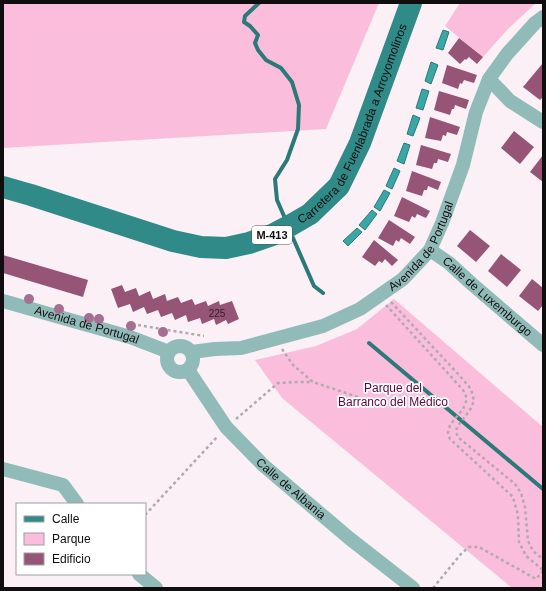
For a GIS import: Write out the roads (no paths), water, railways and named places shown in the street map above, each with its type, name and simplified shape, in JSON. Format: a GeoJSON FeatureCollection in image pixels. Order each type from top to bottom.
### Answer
{"type":"FeatureCollection","features":[{"type":"Feature","properties":{"kind":"main road","name":"Carretera de Fuenlabrada a Arroyomolinos"},"geometry":{"type":"LineString","coordinates":[[3,187],[172,241],[201,248],[226,248],[249,243],[272,235],[310,214],[339,186],[360,143],[411,3]]}},
{"type":"Feature","properties":{"kind":"street","name":"Avenida de Portugal"},"geometry":{"type":"LineString","coordinates":[[192,352],[241,348],[323,326],[360,309],[402,279],[430,250],[442,223],[463,165],[476,112],[489,79],[507,54],[535,23],[543,17]]}},
{"type":"Feature","properties":{"kind":"street"},"geometry":{"type":"LineString","coordinates":[[489,79],[510,101],[543,122]]}},
{"type":"Feature","properties":{"kind":"street","name":"Calle de Luxemburgo"},"geometry":{"type":"LineString","coordinates":[[430,250],[450,263],[472,284],[543,345]]}},
{"type":"Feature","properties":{"kind":"street","name":"Avenida de Portugal"},"geometry":{"type":"LineString","coordinates":[[3,301],[130,337],[169,352]]}},
{"type":"Feature","properties":{"kind":"street"},"geometry":{"type":"LineString","coordinates":[[174,347],[187,347],[192,352],[192,364],[188,370],[181,372],[175,371],[171,368],[167,356],[174,347]]}},
{"type":"Feature","properties":{"kind":"street","name":"Calle de Albania"},"geometry":{"type":"LineString","coordinates":[[188,370],[226,427],[263,465],[350,538],[413,588]]}},
{"type":"Feature","properties":{"kind":"street"},"geometry":{"type":"LineString","coordinates":[[3,469],[63,486],[76,503]]}},
{"type":"Feature","properties":{"kind":"street"},"geometry":{"type":"LineString","coordinates":[[140,575],[156,588]]}},
{"type":"Feature","properties":{"kind":"water"},"geometry":{"type":"Polygon","coordinates":[[[443,30],[449,32],[443,50],[436,48],[443,30]]]}},
{"type":"Feature","properties":{"kind":"water"},"geometry":{"type":"Polygon","coordinates":[[[431,62],[438,65],[431,84],[425,81],[431,62]]]}},
{"type":"Feature","properties":{"kind":"water"},"geometry":{"type":"Polygon","coordinates":[[[422,89],[429,91],[423,110],[416,108],[422,89]]]}},
{"type":"Feature","properties":{"kind":"water"},"geometry":{"type":"Polygon","coordinates":[[[413,115],[420,118],[413,136],[407,134],[413,115]]]}},
{"type":"Feature","properties":{"kind":"water"},"geometry":{"type":"Polygon","coordinates":[[[404,143],[410,145],[404,164],[397,161],[404,143]]]}},
{"type":"Feature","properties":{"kind":"water"},"geometry":{"type":"Polygon","coordinates":[[[394,168],[400,171],[392,189],[386,186],[394,168]]]}},
{"type":"Feature","properties":{"kind":"water"},"geometry":{"type":"Polygon","coordinates":[[[384,190],[390,193],[380,211],[374,207],[384,190]]]}},
{"type":"Feature","properties":{"kind":"water"},"geometry":{"type":"Polygon","coordinates":[[[372,210],[377,214],[365,230],[359,225],[372,210]]]}},
{"type":"Feature","properties":{"kind":"water"},"geometry":{"type":"Polygon","coordinates":[[[357,228],[362,232],[348,246],[343,241],[357,228]]]}},
{"type":"Feature","properties":{"kind":"waterway"},"geometry":{"type":"LineString","coordinates":[[259,3],[245,16],[244,22],[258,35],[255,43],[258,50],[266,60],[281,68],[292,82],[299,105],[298,129],[287,160],[275,179],[277,200],[284,216]]}},
{"type":"Feature","properties":{"kind":"waterway"},"geometry":{"type":"LineString","coordinates":[[293,238],[314,286],[323,293]]}},
{"type":"Feature","properties":{"kind":"waterway"},"geometry":{"type":"LineString","coordinates":[[369,343],[543,489]]}},
{"type":"Feature","properties":{"kind":"park label","name":"Parque del Barranco del Médico"},"geometry":{"type":"Point","coordinates":[393,395]}}]}
